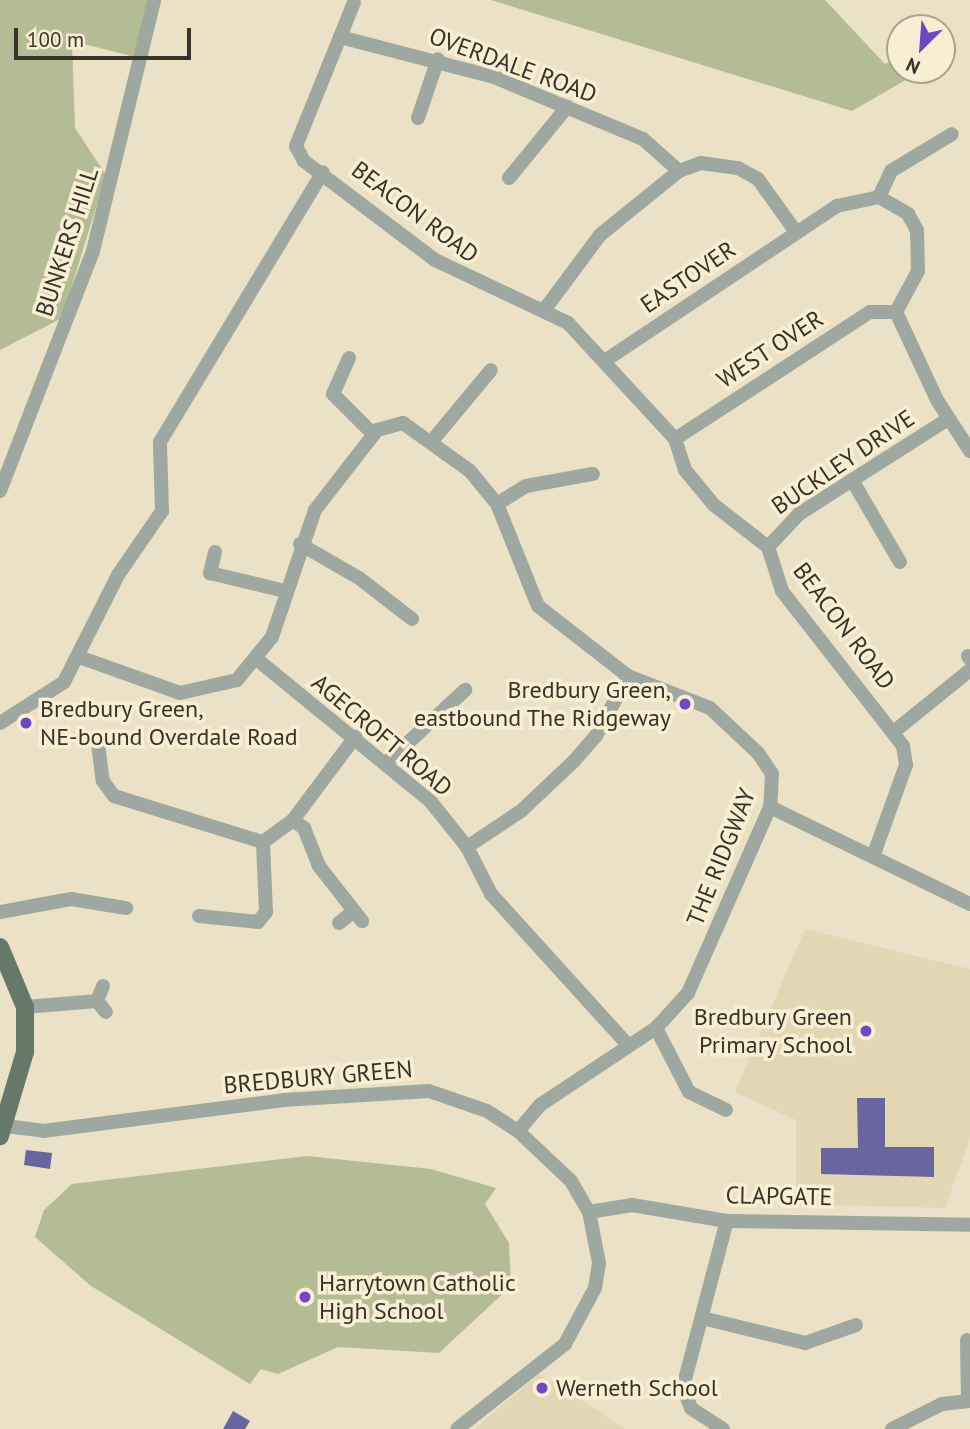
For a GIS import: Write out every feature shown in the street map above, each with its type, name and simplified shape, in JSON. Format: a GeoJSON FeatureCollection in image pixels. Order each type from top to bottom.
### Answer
{"type":"FeatureCollection","features":[{"type":"Feature","properties":{"kind":"main road"},"geometry":{"type":"LineString","coordinates":[[0,947],[25,1007],[23,1063],[3,1131]]}},
{"type":"Feature","properties":{"kind":"street","name":"BUNKERS HILL"},"geometry":{"type":"LineString","coordinates":[[0,491],[93,251],[153,0]]}},
{"type":"Feature","properties":{"kind":"street"},"geometry":{"type":"LineString","coordinates":[[0,723],[48,697],[79,657],[118,575],[162,511],[160,442],[323,172],[304,161],[296,146],[354,3]]}},
{"type":"Feature","properties":{"kind":"street","name":"OVERDALE ROAD"},"geometry":{"type":"LineString","coordinates":[[340,37],[438,59],[568,107],[643,139],[679,170]]}},
{"type":"Feature","properties":{"kind":"street"},"geometry":{"type":"LineString","coordinates":[[418,118],[438,59]]}},
{"type":"Feature","properties":{"kind":"street"},"geometry":{"type":"LineString","coordinates":[[509,178],[568,107]]}},
{"type":"Feature","properties":{"kind":"street"},"geometry":{"type":"LineString","coordinates":[[879,197],[891,171],[952,134]]}},
{"type":"Feature","properties":{"kind":"street"},"geometry":{"type":"LineString","coordinates":[[545,309],[600,235],[679,170],[701,163],[738,168],[758,180],[796,232],[837,206],[879,197],[908,214],[922,250],[896,313],[948,419],[970,451]]}},
{"type":"Feature","properties":{"kind":"street","name":"BEACON ROAD"},"geometry":{"type":"LineString","coordinates":[[323,172],[457,274],[545,309],[606,360],[675,439],[690,478],[768,547],[782,590],[896,730],[906,765],[874,854]]}},
{"type":"Feature","properties":{"kind":"street","name":"EASTOVER"},"geometry":{"type":"LineString","coordinates":[[606,360],[796,232]]}},
{"type":"Feature","properties":{"kind":"street","name":"WEST OVER"},"geometry":{"type":"LineString","coordinates":[[675,439],[870,312],[896,313]]}},
{"type":"Feature","properties":{"kind":"street"},"geometry":{"type":"LineString","coordinates":[[79,657],[180,694],[221,688],[259,661],[300,544],[315,510],[373,434],[333,394],[349,358]]}},
{"type":"Feature","properties":{"kind":"street"},"geometry":{"type":"LineString","coordinates":[[432,441],[491,370]]}},
{"type":"Feature","properties":{"kind":"street","name":"BUCKLEY DRIVE"},"geometry":{"type":"LineString","coordinates":[[768,547],[785,523],[948,419]]}},
{"type":"Feature","properties":{"kind":"street","name":"THE RIDGWAY"},"geometry":{"type":"LineString","coordinates":[[373,434],[404,423],[432,441],[497,504],[538,606],[628,676],[717,712],[772,774],[770,807],[691,989],[656,1028],[627,1044],[540,1105],[518,1131]]}},
{"type":"Feature","properties":{"kind":"street"},"geometry":{"type":"LineString","coordinates":[[497,504],[526,486],[593,474]]}},
{"type":"Feature","properties":{"kind":"street"},"geometry":{"type":"LineString","coordinates":[[852,480],[900,562]]}},
{"type":"Feature","properties":{"kind":"street"},"geometry":{"type":"LineString","coordinates":[[300,544],[359,578],[412,619]]}},
{"type":"Feature","properties":{"kind":"street"},"geometry":{"type":"LineString","coordinates":[[215,552],[210,573],[285,591]]}},
{"type":"Feature","properties":{"kind":"street","name":"AGECROFT ROAD"},"geometry":{"type":"LineString","coordinates":[[259,661],[432,802],[467,847],[491,894],[627,1044]]}},
{"type":"Feature","properties":{"kind":"street"},"geometry":{"type":"LineString","coordinates":[[896,730],[969,662]]}},
{"type":"Feature","properties":{"kind":"street"},"geometry":{"type":"LineString","coordinates":[[467,847],[522,811],[574,761],[596,736],[628,676]]}},
{"type":"Feature","properties":{"kind":"street"},"geometry":{"type":"LineString","coordinates":[[386,763],[465,690]]}},
{"type":"Feature","properties":{"kind":"street"},"geometry":{"type":"LineString","coordinates":[[263,842],[293,820],[355,737]]}},
{"type":"Feature","properties":{"kind":"street"},"geometry":{"type":"LineString","coordinates":[[98,743],[103,781],[114,796],[263,842]]}},
{"type":"Feature","properties":{"kind":"street"},"geometry":{"type":"LineString","coordinates":[[770,807],[874,854],[970,904]]}},
{"type":"Feature","properties":{"kind":"street"},"geometry":{"type":"LineString","coordinates":[[293,820],[304,828],[319,866],[358,916],[339,923]]}},
{"type":"Feature","properties":{"kind":"street"},"geometry":{"type":"LineString","coordinates":[[200,916],[258,922],[266,912],[263,842]]}},
{"type":"Feature","properties":{"kind":"street"},"geometry":{"type":"LineString","coordinates":[[0,912],[71,899],[126,908]]}},
{"type":"Feature","properties":{"kind":"street"},"geometry":{"type":"LineString","coordinates":[[25,1007],[101,1007],[103,986]]}},
{"type":"Feature","properties":{"kind":"street"},"geometry":{"type":"LineString","coordinates":[[656,1028],[689,1092],[726,1110]]}},
{"type":"Feature","properties":{"kind":"street","name":"BREDBURY GREEN"},"geometry":{"type":"LineString","coordinates":[[3,1131],[43,1131],[284,1100],[429,1091],[487,1111],[518,1131],[571,1181],[589,1212],[599,1263],[583,1318],[565,1344],[457,1429]]}},
{"type":"Feature","properties":{"kind":"street","name":"CLAPGATE"},"geometry":{"type":"LineString","coordinates":[[589,1212],[632,1205],[727,1221],[970,1225]]}},
{"type":"Feature","properties":{"kind":"street"},"geometry":{"type":"LineString","coordinates":[[723,1429],[691,1408],[683,1394],[727,1221]]}},
{"type":"Feature","properties":{"kind":"street"},"geometry":{"type":"LineString","coordinates":[[702,1318],[805,1343],[856,1325]]}},
{"type":"Feature","properties":{"kind":"street"},"geometry":{"type":"LineString","coordinates":[[892,1429],[942,1404],[969,1401],[967,1340]]}},
{"type":"Feature","properties":{"kind":"shaded area","name":"Bredbury Green Primary School"},"geometry":{"type":"Polygon","coordinates":[[[805,929],[970,969],[970,1138],[945,1208],[796,1204],[796,1120],[735,1092],[805,929]]]}},
{"type":"Feature","properties":{"kind":"shaded area","name":"Werneth School"},"geometry":{"type":"Polygon","coordinates":[[[539,1374],[585,1402],[625,1429],[474,1429],[539,1374]]]}},
{"type":"Feature","properties":{"kind":"green space"},"geometry":{"type":"Polygon","coordinates":[[[0,0],[147,0],[135,57],[72,41],[75,128],[106,175],[62,318],[0,350],[0,0]]]}},
{"type":"Feature","properties":{"kind":"green space"},"geometry":{"type":"Polygon","coordinates":[[[491,0],[825,0],[886,64],[886,84],[899,84],[852,111],[491,0]]]}},
{"type":"Feature","properties":{"kind":"green space","name":"Harrytown Catholic High School"},"geometry":{"type":"Polygon","coordinates":[[[307,1156],[431,1169],[496,1188],[485,1204],[509,1243],[511,1286],[439,1353],[338,1347],[278,1374],[261,1369],[250,1384],[91,1286],[35,1237],[44,1210],[72,1184],[307,1156]]]}},
{"type":"Feature","properties":{"kind":"building","name":"Bredbury Green Primary School"},"geometry":{"type":"Polygon","coordinates":[[[857,1098],[885,1098],[885,1147],[934,1147],[934,1177],[821,1174],[821,1148],[858,1148],[857,1098]]]}},
{"type":"Feature","properties":{"kind":"building"},"geometry":{"type":"Polygon","coordinates":[[[26,1150],[52,1153],[50,1169],[24,1165],[26,1150]]]}},
{"type":"Feature","properties":{"kind":"building"},"geometry":{"type":"Polygon","coordinates":[[[233,1411],[250,1421],[245,1429],[223,1429],[233,1411]]]}},
{"type":"Feature","properties":{"kind":"place","name":"Bredbury Green, eastbound The Ridgeway"},"geometry":{"type":"Point","coordinates":[685,704]}},
{"type":"Feature","properties":{"kind":"place","name":"Bredbury Green, NE-bound Overdale Road"},"geometry":{"type":"Point","coordinates":[26,723]}},
{"type":"Feature","properties":{"kind":"place","name":"Bredbury Green Primary School"},"geometry":{"type":"Point","coordinates":[866,1031]}},
{"type":"Feature","properties":{"kind":"place","name":"Harrytown Catholic High School"},"geometry":{"type":"Point","coordinates":[305,1297]}},
{"type":"Feature","properties":{"kind":"place","name":"Werneth School"},"geometry":{"type":"Point","coordinates":[542,1388]}}]}
